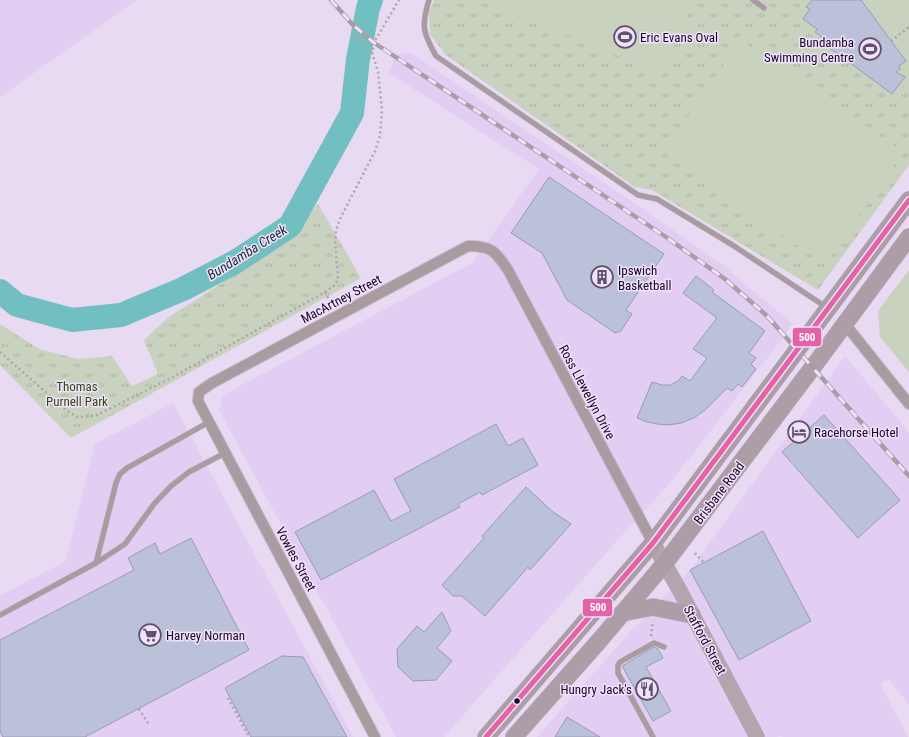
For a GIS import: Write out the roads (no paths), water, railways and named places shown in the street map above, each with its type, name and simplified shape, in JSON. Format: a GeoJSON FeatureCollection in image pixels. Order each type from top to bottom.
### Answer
{"type":"FeatureCollection","features":[{"type":"Feature","properties":{"kind":"main road","name":"Brisbane Road"},"geometry":{"type":"LineString","coordinates":[[486,737],[653,543],[909,200]]}},
{"type":"Feature","properties":{"kind":"main road","name":"Brisbane Road"},"geometry":{"type":"LineString","coordinates":[[514,737],[665,564],[909,237]]}},
{"type":"Feature","properties":{"kind":"main road","name":"Stafford Street"},"geometry":{"type":"LineString","coordinates":[[653,543],[757,737]]}},
{"type":"Feature","properties":{"kind":"main road"},"geometry":{"type":"LineString","coordinates":[[622,613],[653,607],[692,615]]}},
{"type":"Feature","properties":{"kind":"street","name":"MacArtney Street"},"geometry":{"type":"LineString","coordinates":[[199,392],[212,383],[468,246],[483,246],[497,254]]}},
{"type":"Feature","properties":{"kind":"street","name":"Ross Llewellyn Drive"},"geometry":{"type":"LineString","coordinates":[[497,254],[508,270],[653,543]]}},
{"type":"Feature","properties":{"kind":"street"},"geometry":{"type":"LineString","coordinates":[[845,324],[909,404]]}},
{"type":"Feature","properties":{"kind":"street","name":"Vowles Street"},"geometry":{"type":"LineString","coordinates":[[199,392],[198,401],[375,737]]}},
{"type":"Feature","properties":{"kind":"lane"},"geometry":{"type":"LineString","coordinates":[[429,0],[424,22],[425,38],[436,56],[638,195],[657,199],[734,246],[828,309]]}},
{"type":"Feature","properties":{"kind":"lane"},"geometry":{"type":"LineString","coordinates":[[753,0],[764,8]]}},
{"type":"Feature","properties":{"kind":"lane"},"geometry":{"type":"LineString","coordinates":[[96,563],[116,483],[120,474],[127,468],[209,422]]}},
{"type":"Feature","properties":{"kind":"lane"},"geometry":{"type":"LineString","coordinates":[[0,616],[96,563],[125,544],[154,504],[171,486],[189,472],[225,453]]}},
{"type":"Feature","properties":{"kind":"lane"},"geometry":{"type":"LineString","coordinates":[[653,737],[618,673],[617,668],[620,662],[651,645],[656,643],[664,646]]}},
{"type":"Feature","properties":{"kind":"waterway","name":"Bundamba Creek"},"geometry":{"type":"LineString","coordinates":[[0,291],[17,305],[72,320],[121,315],[183,289],[235,262],[290,226],[352,113],[358,59],[368,8],[371,0]]}},
{"type":"Feature","properties":{"kind":"railway"},"geometry":{"type":"LineString","coordinates":[[331,0],[352,24],[373,42],[666,237],[725,279],[767,316],[909,476]]}},
{"type":"Feature","properties":{"kind":"place","name":"Eric Evans Oval"},"geometry":{"type":"Point","coordinates":[625,37]}},
{"type":"Feature","properties":{"kind":"place","name":"Bundamba Swimming Centre"},"geometry":{"type":"Point","coordinates":[870,49]}},
{"type":"Feature","properties":{"kind":"place","name":"Ipswich Basketball"},"geometry":{"type":"Point","coordinates":[602,277]}},
{"type":"Feature","properties":{"kind":"place","name":"Racehorse Hotel"},"geometry":{"type":"Point","coordinates":[799,432]}},
{"type":"Feature","properties":{"kind":"place","name":"Harvey Norman"},"geometry":{"type":"Point","coordinates":[150,635]}},
{"type":"Feature","properties":{"kind":"place","name":"Hungry Jack's"},"geometry":{"type":"Point","coordinates":[647,689]}},
{"type":"Feature","properties":{"kind":"park label","name":"Thomas Purnell Park"},"geometry":{"type":"Point","coordinates":[77,394]}}]}
